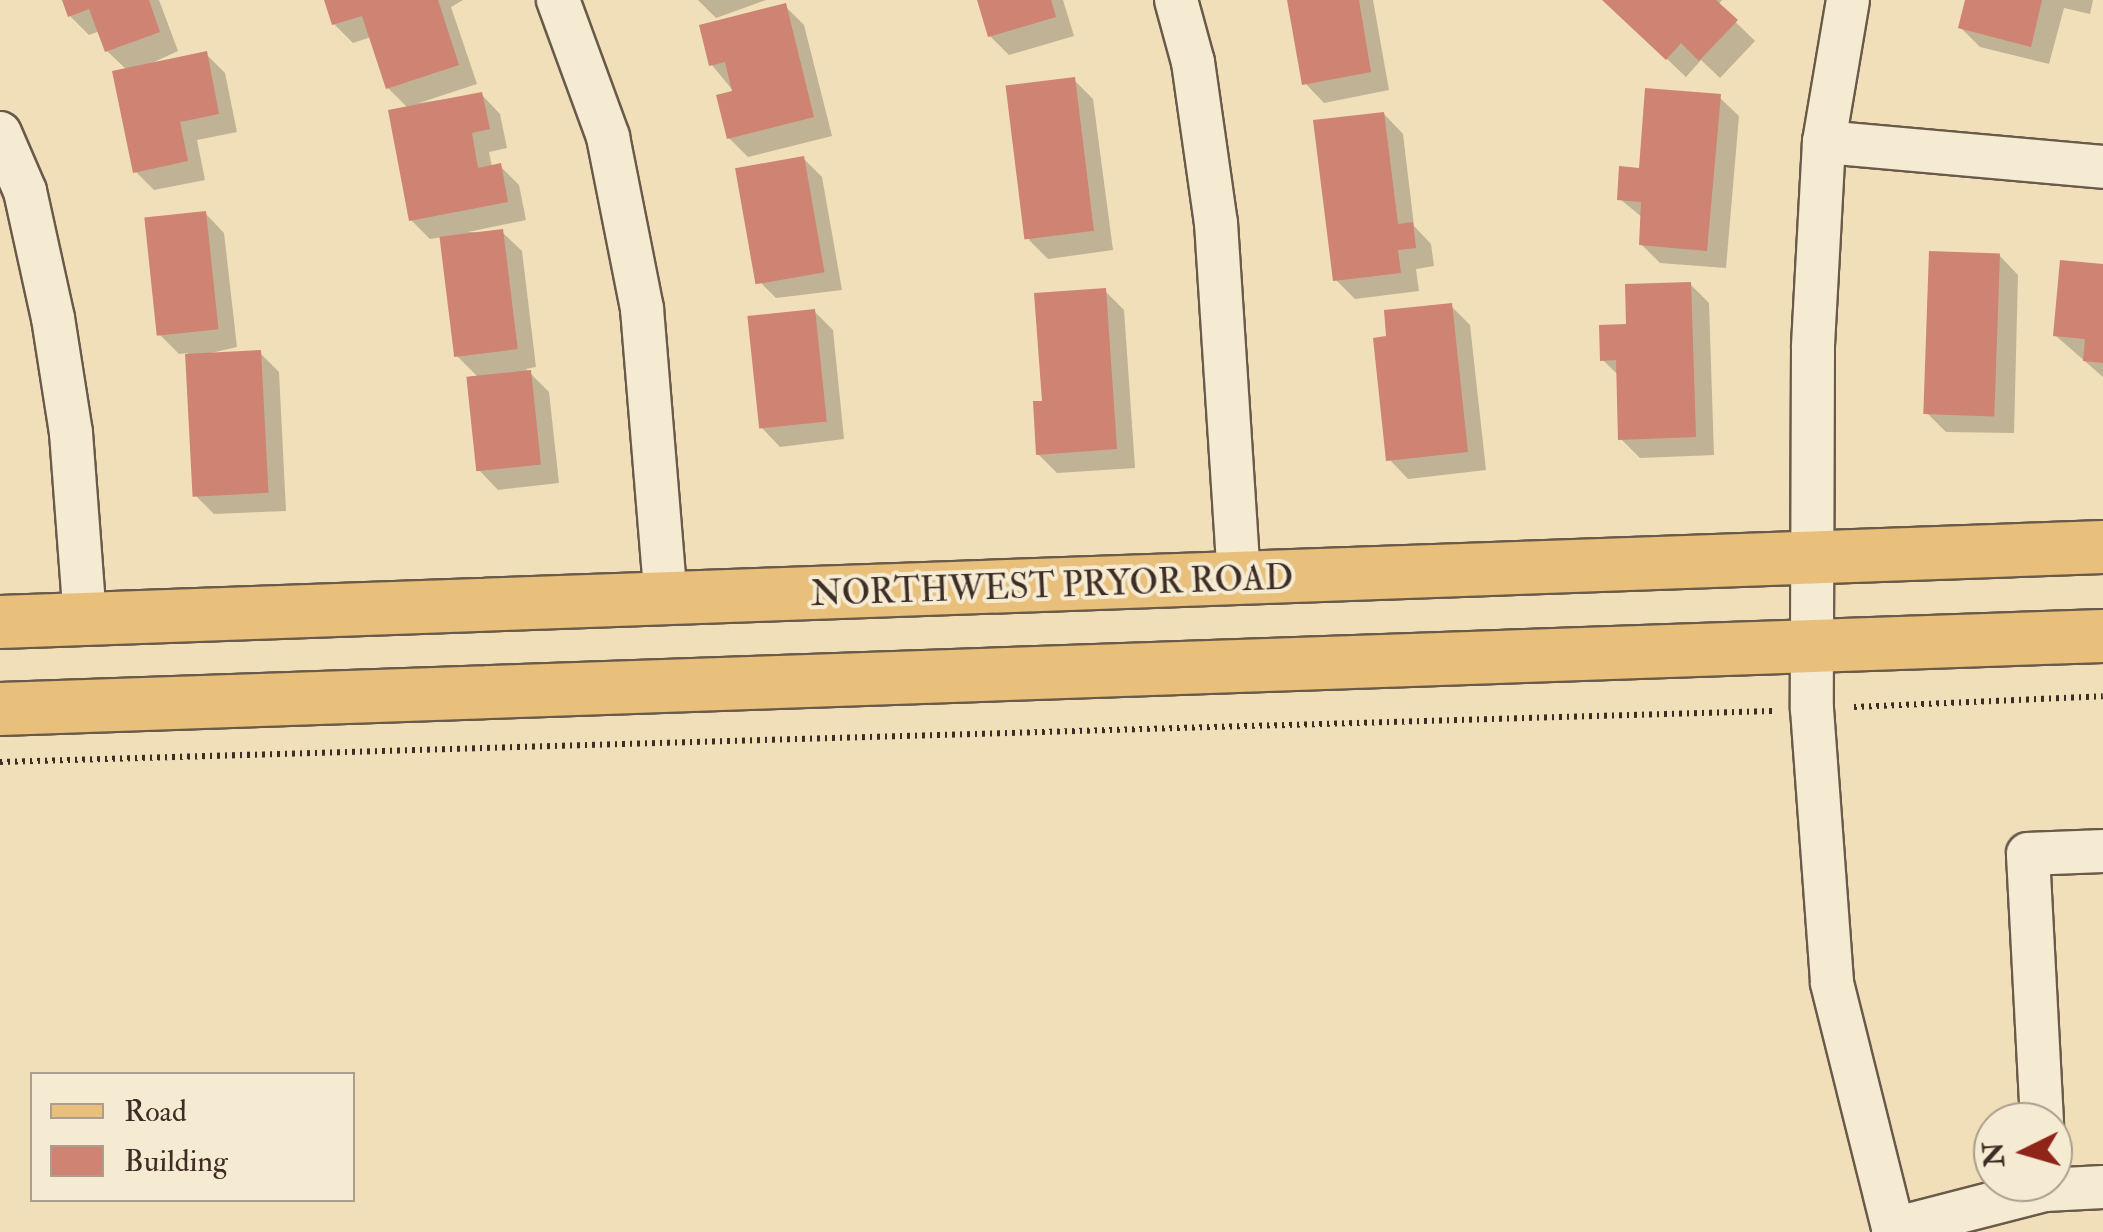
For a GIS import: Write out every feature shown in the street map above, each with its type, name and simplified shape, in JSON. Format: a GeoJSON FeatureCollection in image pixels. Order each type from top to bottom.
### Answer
{"type":"FeatureCollection","features":[{"type":"Feature","properties":{"kind":"main road","name":"NORTHWEST PRYOR ROAD"},"geometry":{"type":"LineString","coordinates":[[0,622],[2103,547]]}},
{"type":"Feature","properties":{"kind":"main road"},"geometry":{"type":"LineString","coordinates":[[0,709],[2103,636]]}},
{"type":"Feature","properties":{"kind":"street"},"geometry":{"type":"LineString","coordinates":[[558,0],[608,137],[642,309],[666,600]]}},
{"type":"Feature","properties":{"kind":"street"},"geometry":{"type":"LineString","coordinates":[[1176,0],[1193,62],[1216,223],[1239,578]]}},
{"type":"Feature","properties":{"kind":"street"},"geometry":{"type":"LineString","coordinates":[[1848,0],[1824,142],[1813,348],[1817,558],[1812,709],[1832,984],[1894,1230],[1990,1202]]}},
{"type":"Feature","properties":{"kind":"street"},"geometry":{"type":"LineString","coordinates":[[0,133],[25,191],[53,318],[71,433],[85,619]]}},
{"type":"Feature","properties":{"kind":"street"},"geometry":{"type":"LineString","coordinates":[[1824,142],[2103,166]]}},
{"type":"Feature","properties":{"kind":"street"},"geometry":{"type":"LineString","coordinates":[[2041,1102],[2028,854],[2103,851]]}},
{"type":"Feature","properties":{"kind":"street"},"geometry":{"type":"LineString","coordinates":[[2073,1186],[2103,1187]]}},
{"type":"Feature","properties":{"kind":"path"},"geometry":{"type":"LineString","coordinates":[[0,762],[1410,726],[2103,696]]}},
{"type":"Feature","properties":{"kind":"building"},"geometry":{"type":"Polygon","coordinates":[[[62,0],[149,0],[160,32],[105,52],[89,9],[68,17],[62,0]]]}},
{"type":"Feature","properties":{"kind":"building"},"geometry":{"type":"Polygon","coordinates":[[[324,0],[438,0],[459,65],[386,89],[362,16],[332,25],[324,0]]]}},
{"type":"Feature","properties":{"kind":"building"},"geometry":{"type":"Polygon","coordinates":[[[977,0],[1051,0],[1056,17],[988,37],[977,0]]]}},
{"type":"Feature","properties":{"kind":"building"},"geometry":{"type":"Polygon","coordinates":[[[1287,0],[1359,0],[1371,72],[1302,85],[1287,0]]]}},
{"type":"Feature","properties":{"kind":"building"},"geometry":{"type":"Polygon","coordinates":[[[1602,0],[1716,0],[1738,20],[1699,61],[1681,43],[1666,60],[1602,0]]]}},
{"type":"Feature","properties":{"kind":"building"},"geometry":{"type":"Polygon","coordinates":[[[1965,0],[2042,0],[2031,47],[1958,28],[1965,0]]]}},
{"type":"Feature","properties":{"kind":"building"},"geometry":{"type":"Polygon","coordinates":[[[786,3],[814,117],[727,139],[716,95],[732,91],[725,62],[709,66],[699,25],[786,3]]]}},
{"type":"Feature","properties":{"kind":"building"},"geometry":{"type":"Polygon","coordinates":[[[207,51],[219,114],[180,122],[188,161],[133,173],[112,71],[207,51]]]}},
{"type":"Feature","properties":{"kind":"building"},"geometry":{"type":"Polygon","coordinates":[[[1075,77],[1094,231],[1024,239],[1006,86],[1075,77]]]}},
{"type":"Feature","properties":{"kind":"building"},"geometry":{"type":"Polygon","coordinates":[[[1645,88],[1721,94],[1707,251],[1639,245],[1641,202],[1617,200],[1619,166],[1639,168],[1645,88]]]}},
{"type":"Feature","properties":{"kind":"building"},"geometry":{"type":"Polygon","coordinates":[[[482,92],[490,129],[472,133],[478,168],[501,163],[508,202],[409,221],[388,110],[482,92]]]}},
{"type":"Feature","properties":{"kind":"building"},"geometry":{"type":"Polygon","coordinates":[[[1384,112],[1398,224],[1413,222],[1416,248],[1398,250],[1401,273],[1333,281],[1313,120],[1384,112]]]}},
{"type":"Feature","properties":{"kind":"building"},"geometry":{"type":"Polygon","coordinates":[[[804,156],[824,272],[756,284],[735,168],[804,156]]]}},
{"type":"Feature","properties":{"kind":"building"},"geometry":{"type":"Polygon","coordinates":[[[206,211],[218,329],[157,336],[144,217],[206,211]]]}},
{"type":"Feature","properties":{"kind":"building"},"geometry":{"type":"Polygon","coordinates":[[[503,229],[518,349],[454,357],[439,237],[503,229]]]}},
{"type":"Feature","properties":{"kind":"building"},"geometry":{"type":"Polygon","coordinates":[[[1929,251],[2000,253],[1994,416],[1923,414],[1929,251]]]}},
{"type":"Feature","properties":{"kind":"building"},"geometry":{"type":"Polygon","coordinates":[[[2060,260],[2103,264],[2103,363],[2083,361],[2085,339],[2053,336],[2060,260]]]}},
{"type":"Feature","properties":{"kind":"building"},"geometry":{"type":"Polygon","coordinates":[[[1691,282],[1696,437],[1618,440],[1616,360],[1600,361],[1599,325],[1626,324],[1625,284],[1691,282]]]}},
{"type":"Feature","properties":{"kind":"building"},"geometry":{"type":"Polygon","coordinates":[[[1106,288],[1117,449],[1036,455],[1033,401],[1042,401],[1034,293],[1106,288]]]}},
{"type":"Feature","properties":{"kind":"building"},"geometry":{"type":"Polygon","coordinates":[[[1452,303],[1468,452],[1386,461],[1373,338],[1386,336],[1384,310],[1452,303]]]}},
{"type":"Feature","properties":{"kind":"building"},"geometry":{"type":"Polygon","coordinates":[[[815,309],[827,421],[759,428],[747,316],[815,309]]]}},
{"type":"Feature","properties":{"kind":"building"},"geometry":{"type":"Polygon","coordinates":[[[261,350],[268,493],[193,497],[185,354],[261,350]]]}},
{"type":"Feature","properties":{"kind":"building"},"geometry":{"type":"Polygon","coordinates":[[[531,370],[541,464],[476,471],[466,377],[531,370]]]}}]}
